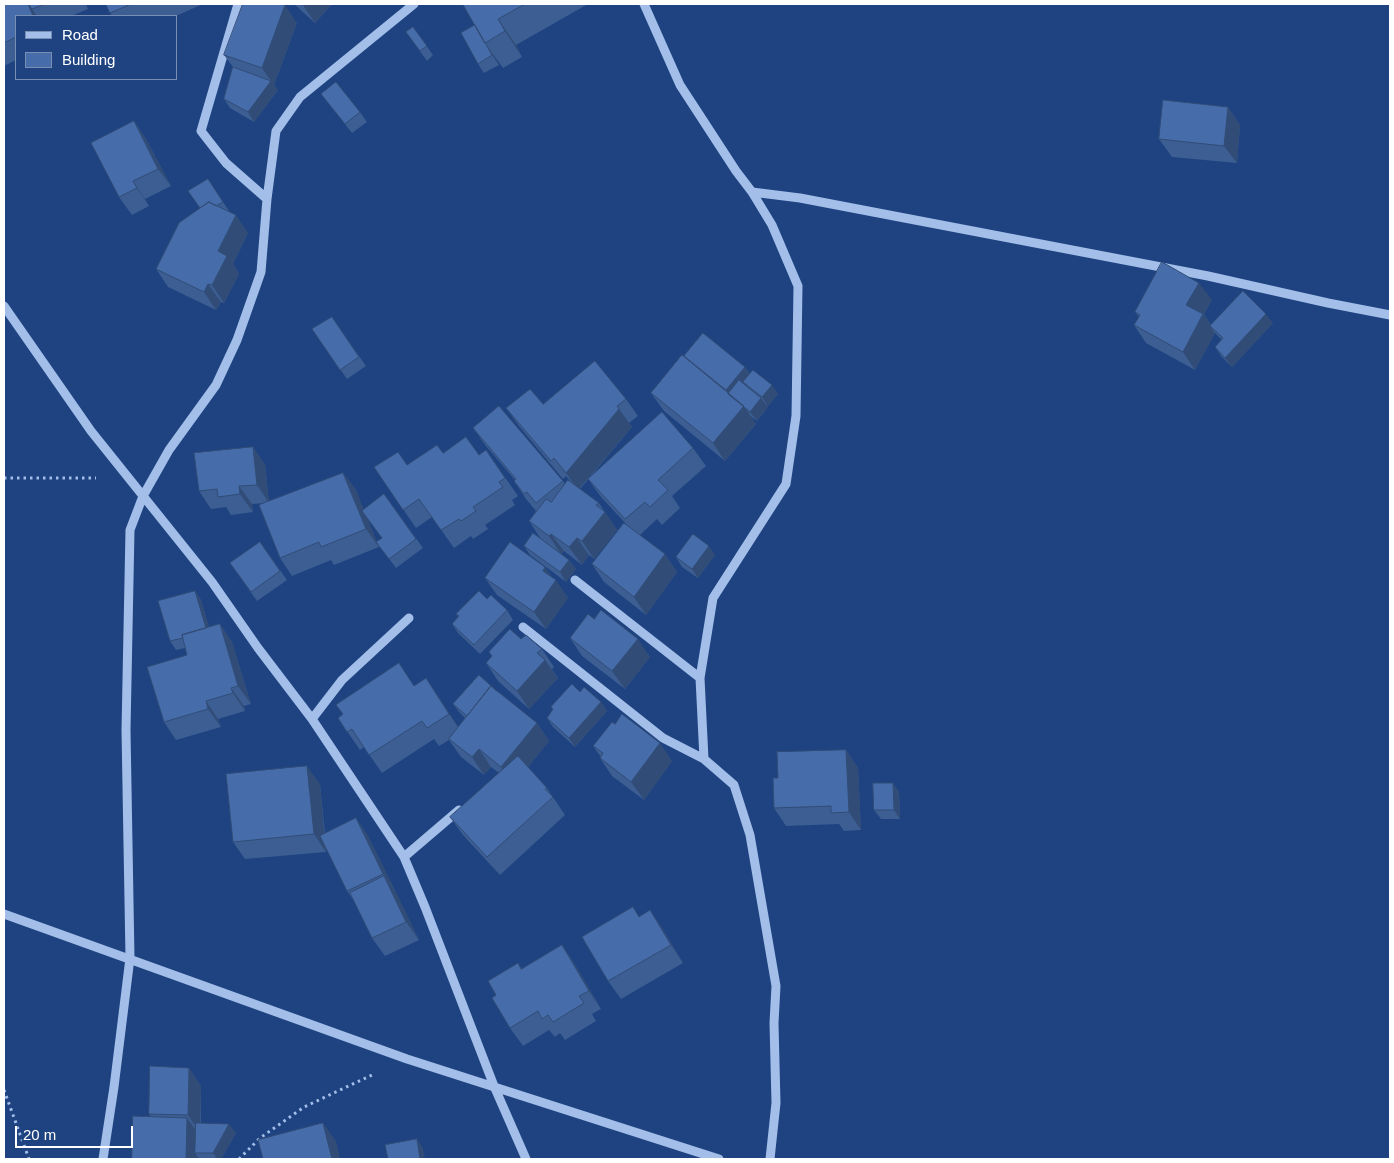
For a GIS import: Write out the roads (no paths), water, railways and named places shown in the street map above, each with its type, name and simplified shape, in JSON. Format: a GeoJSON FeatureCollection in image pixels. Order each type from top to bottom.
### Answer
{"type":"FeatureCollection","features":[{"type":"Feature","properties":{"kind":"street"},"geometry":{"type":"LineString","coordinates":[[238,4],[202,131],[226,163],[266,199]]}},
{"type":"Feature","properties":{"kind":"street"},"geometry":{"type":"LineString","coordinates":[[103,1159],[130,958],[126,730],[127,597],[130,530],[143,496],[170,450],[216,385],[237,340],[261,272],[266,199],[276,131],[300,97],[414,4]]}},
{"type":"Feature","properties":{"kind":"street"},"geometry":{"type":"LineString","coordinates":[[644,4],[680,86],[752,192],[772,225],[798,286],[796,416],[786,484],[713,598],[700,678],[704,758]]}},
{"type":"Feature","properties":{"kind":"street"},"geometry":{"type":"LineString","coordinates":[[752,192],[800,198],[1198,274],[1390,315]]}},
{"type":"Feature","properties":{"kind":"street"},"geometry":{"type":"LineString","coordinates":[[4,306],[91,431],[212,582],[258,648],[312,719],[404,858],[426,907],[494,1086],[526,1159]]}},
{"type":"Feature","properties":{"kind":"street"},"geometry":{"type":"LineString","coordinates":[[575,580],[700,678]]}},
{"type":"Feature","properties":{"kind":"street"},"geometry":{"type":"LineString","coordinates":[[312,719],[342,680],[409,618]]}},
{"type":"Feature","properties":{"kind":"street"},"geometry":{"type":"LineString","coordinates":[[522,628],[663,738],[704,758],[734,785],[750,834],[776,986],[774,1023],[776,1103],[770,1159]]}},
{"type":"Feature","properties":{"kind":"street"},"geometry":{"type":"LineString","coordinates":[[404,858],[467,803]]}},
{"type":"Feature","properties":{"kind":"street"},"geometry":{"type":"LineString","coordinates":[[4,914],[407,1059],[719,1159]]}}]}
